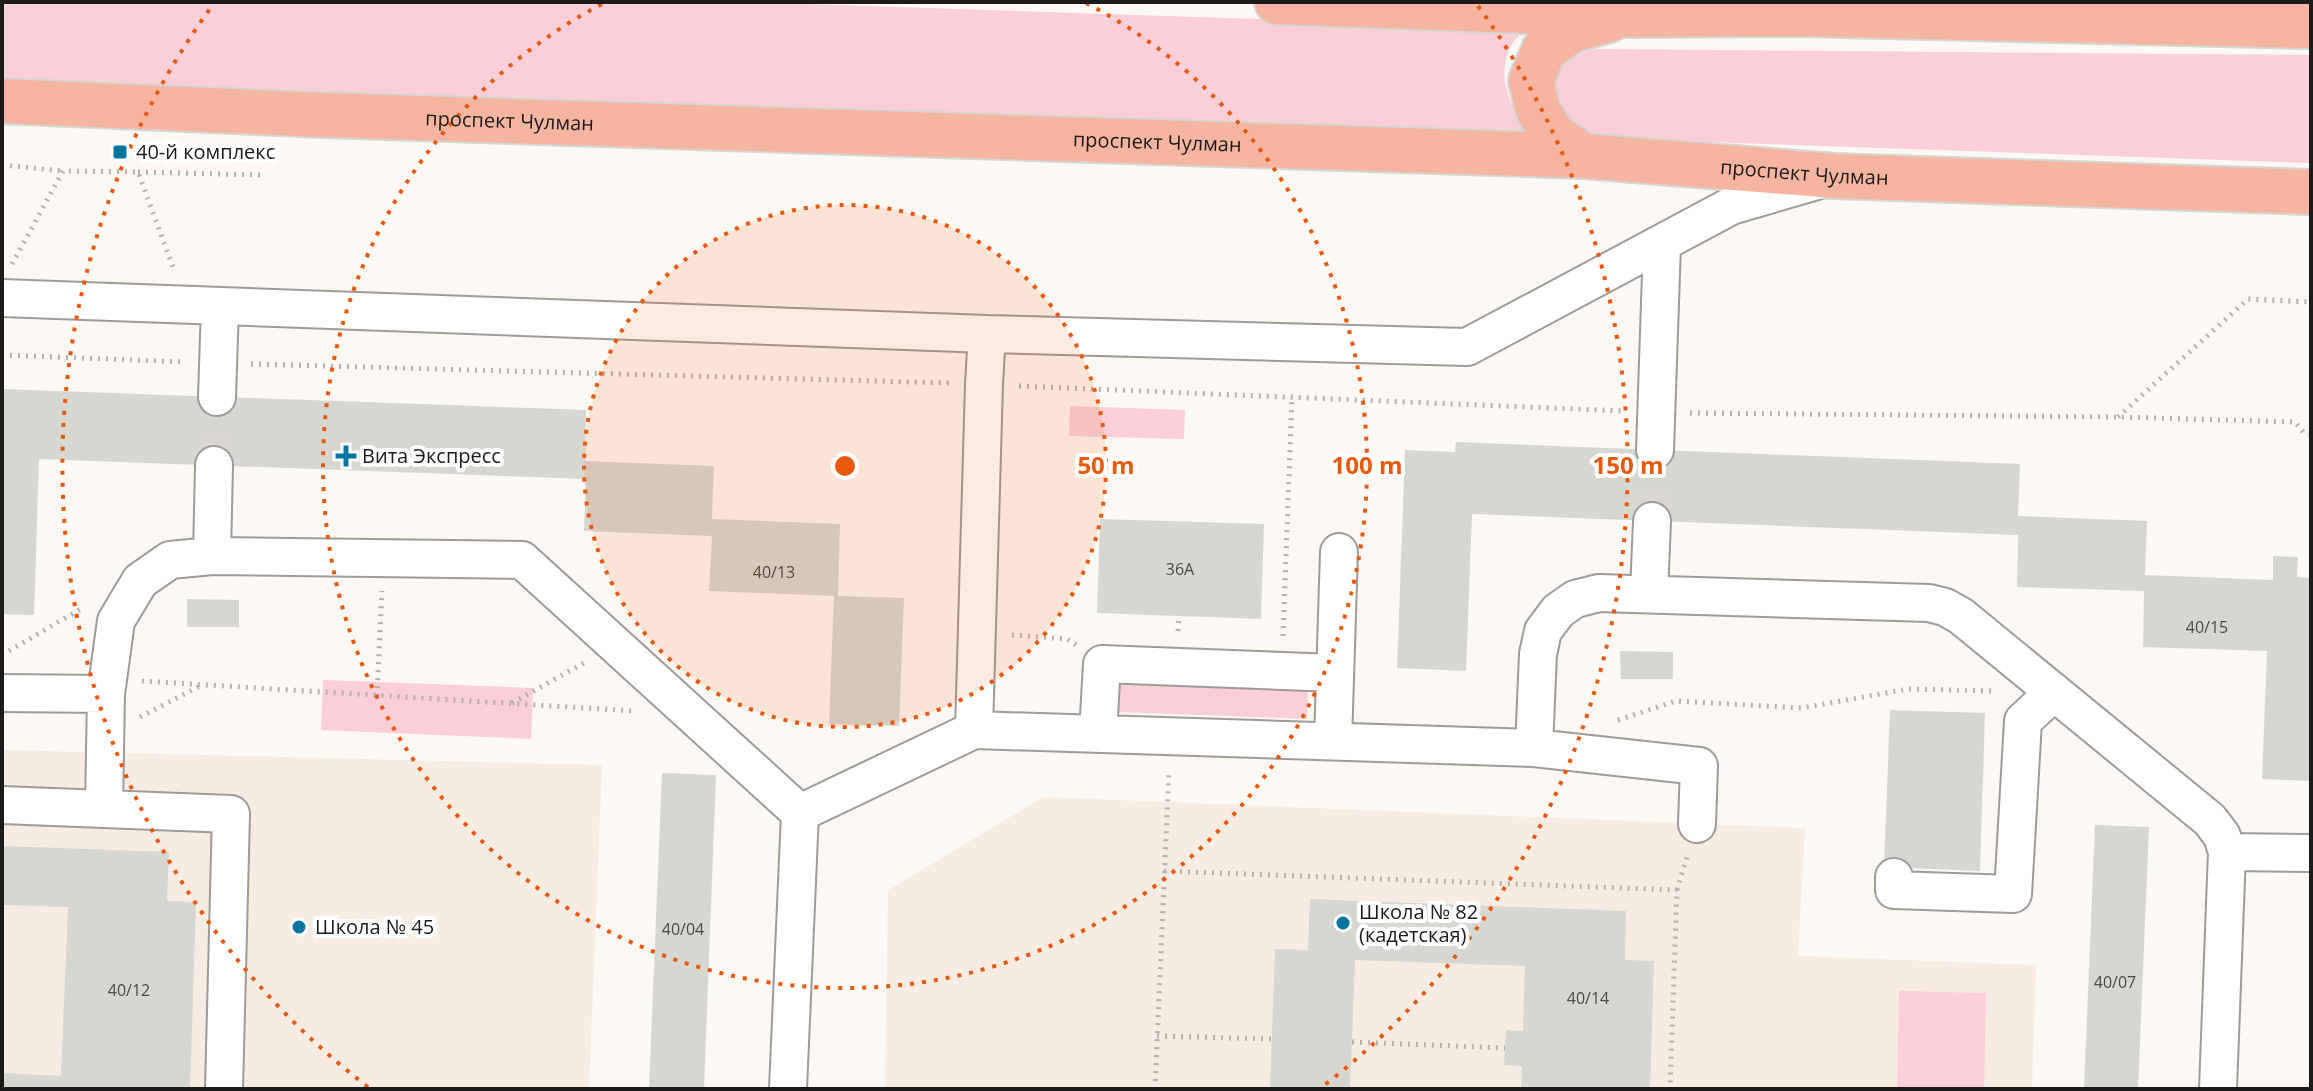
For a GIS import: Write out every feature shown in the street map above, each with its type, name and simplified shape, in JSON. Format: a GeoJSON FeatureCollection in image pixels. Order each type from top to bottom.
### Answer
{"type":"FeatureCollection","features":[{"type":"Feature","properties":{"kind":"main road"},"geometry":{"type":"LineString","coordinates":[[1277,2],[1631,15],[2029,11],[2311,26]]}},
{"type":"Feature","properties":{"kind":"main road"},"geometry":{"type":"LineString","coordinates":[[1584,156],[1553,135],[1538,110],[1531,81],[1544,50],[1572,30],[1631,15]]}},
{"type":"Feature","properties":{"kind":"main road","name":"проспект Чулман"},"geometry":{"type":"LineString","coordinates":[[2,101],[1584,156],[1834,176],[2311,192]]}},
{"type":"Feature","properties":{"kind":"street"},"geometry":{"type":"LineString","coordinates":[[1751,2],[1800,14]]}},
{"type":"Feature","properties":{"kind":"street"},"geometry":{"type":"LineString","coordinates":[[5,284],[204,305],[987,334],[1467,347],[1731,206],[1834,176]]}},
{"type":"Feature","properties":{"kind":"street"},"geometry":{"type":"LineString","coordinates":[[1655,450],[1662,244]]}},
{"type":"Feature","properties":{"kind":"street"},"geometry":{"type":"LineString","coordinates":[[204,305],[218,380]]}},
{"type":"Feature","properties":{"kind":"street"},"geometry":{"type":"LineString","coordinates":[[974,730],[987,334]]}},
{"type":"Feature","properties":{"kind":"street"},"geometry":{"type":"LineString","coordinates":[[212,556],[214,465]]}},
{"type":"Feature","properties":{"kind":"street"},"geometry":{"type":"LineString","coordinates":[[1649,594],[1652,521]]}},
{"type":"Feature","properties":{"kind":"street"},"geometry":{"type":"LineString","coordinates":[[1333,741],[1339,552]]}},
{"type":"Feature","properties":{"kind":"street"},"geometry":{"type":"LineString","coordinates":[[104,809],[107,687],[116,621],[140,581],[170,560],[212,556],[522,560],[800,813]]}},
{"type":"Feature","properties":{"kind":"street"},"geometry":{"type":"LineString","coordinates":[[1534,748],[1538,654],[1543,631],[1558,611],[1575,599],[1599,593],[1649,594],[1929,603],[1945,607],[1961,616],[2210,820],[2222,836],[2227,852],[2218,1089]]}},
{"type":"Feature","properties":{"kind":"street"},"geometry":{"type":"LineString","coordinates":[[1098,734],[1102,664],[1335,673]]}},
{"type":"Feature","properties":{"kind":"street"},"geometry":{"type":"LineString","coordinates":[[2,693],[107,687]]}},
{"type":"Feature","properties":{"kind":"street"},"geometry":{"type":"LineString","coordinates":[[1894,877],[1894,890],[2013,894],[2023,721],[2054,692]]}},
{"type":"Feature","properties":{"kind":"street"},"geometry":{"type":"LineString","coordinates":[[800,813],[974,730],[1534,748],[1699,766],[1697,824]]}},
{"type":"Feature","properties":{"kind":"street"},"geometry":{"type":"LineString","coordinates":[[2,805],[231,814],[224,1089]]}},
{"type":"Feature","properties":{"kind":"street"},"geometry":{"type":"LineString","coordinates":[[788,1089],[800,813]]}},
{"type":"Feature","properties":{"kind":"street"},"geometry":{"type":"LineString","coordinates":[[2227,852],[2311,853]]}},
{"type":"Feature","properties":{"kind":"path"},"geometry":{"type":"LineString","coordinates":[[2,165],[63,171],[261,175]]}},
{"type":"Feature","properties":{"kind":"path"},"geometry":{"type":"LineString","coordinates":[[5,284],[63,171]]}},
{"type":"Feature","properties":{"kind":"path"},"geometry":{"type":"LineString","coordinates":[[138,172],[204,305]]}},
{"type":"Feature","properties":{"kind":"path"},"geometry":{"type":"LineString","coordinates":[[2118,417],[2248,299],[2311,302]]}},
{"type":"Feature","properties":{"kind":"path"},"geometry":{"type":"LineString","coordinates":[[2,355],[218,380],[984,384],[1655,413],[2118,417],[2295,422],[2304,433],[2311,434]]}},
{"type":"Feature","properties":{"kind":"path"},"geometry":{"type":"LineString","coordinates":[[1282,671],[1292,397]]}},
{"type":"Feature","properties":{"kind":"path"},"geometry":{"type":"LineString","coordinates":[[377,696],[383,558]]}},
{"type":"Feature","properties":{"kind":"path"},"geometry":{"type":"LineString","coordinates":[[2,655],[90,604],[127,602]]}},
{"type":"Feature","properties":{"kind":"path"},"geometry":{"type":"LineString","coordinates":[[977,633],[1067,639],[1102,664]]}},
{"type":"Feature","properties":{"kind":"path"},"geometry":{"type":"LineString","coordinates":[[510,704],[616,646]]}},
{"type":"Feature","properties":{"kind":"path"},"geometry":{"type":"LineString","coordinates":[[105,735],[203,685]]}},
{"type":"Feature","properties":{"kind":"path"},"geometry":{"type":"LineString","coordinates":[[107,687],[203,685],[692,715]]}},
{"type":"Feature","properties":{"kind":"path"},"geometry":{"type":"LineString","coordinates":[[1605,725],[1676,701],[1802,708],[1908,689],[1995,691]]}},
{"type":"Feature","properties":{"kind":"path"},"geometry":{"type":"LineString","coordinates":[[1155,1089],[1167,802]]}},
{"type":"Feature","properties":{"kind":"path"},"geometry":{"type":"LineString","coordinates":[[1164,871],[1677,890],[1670,1089]]}},
{"type":"Feature","properties":{"kind":"path"},"geometry":{"type":"LineString","coordinates":[[1157,1036],[1272,1039]]}},
{"type":"Feature","properties":{"kind":"path"},"geometry":{"type":"LineString","coordinates":[[1352,1042],[1505,1048]]}},
{"type":"Feature","properties":{"kind":"shaded area"},"geometry":{"type":"Polygon","coordinates":[[[2,2],[746,2],[1526,28],[1510,48],[1504,71],[1512,106],[1530,137],[2,82],[2,2]]]}},
{"type":"Feature","properties":{"kind":"shaded area"},"geometry":{"type":"Polygon","coordinates":[[[1595,49],[2311,55],[2311,163],[1594,138],[1578,133],[1552,94],[1554,73],[1568,57],[1595,49]]]}},
{"type":"Feature","properties":{"kind":"shaded area"},"geometry":{"type":"Polygon","coordinates":[[[1070,406],[1185,410],[1184,439],[1069,436],[1070,406]]]}},
{"type":"Feature","properties":{"kind":"shaded area"},"geometry":{"type":"Polygon","coordinates":[[[323,680],[533,688],[531,739],[321,730],[323,680]]]}},
{"type":"Feature","properties":{"kind":"shaded area"},"geometry":{"type":"Polygon","coordinates":[[[1120,683],[1308,690],[1307,719],[1119,712],[1120,683]]]}},
{"type":"Feature","properties":{"kind":"shaded area","name":"Школа № 45"},"geometry":{"type":"Polygon","coordinates":[[[2,750],[602,765],[589,1089],[2,1089],[2,750]]]}},
{"type":"Feature","properties":{"kind":"shaded area","name":"Школа № 82 (кадетская)"},"geometry":{"type":"Polygon","coordinates":[[[1043,797],[1805,828],[1798,956],[2036,965],[2032,1089],[885,1089],[888,890],[1043,797]]]}},
{"type":"Feature","properties":{"kind":"shaded area"},"geometry":{"type":"Polygon","coordinates":[[[1899,991],[1986,993],[1984,1089],[1897,1089],[1899,991]]]}},
{"type":"Feature","properties":{"kind":"building"},"geometry":{"type":"Polygon","coordinates":[[[2,389],[586,410],[585,461],[714,466],[712,519],[840,524],[838,596],[904,598],[899,726],[829,724],[834,596],[709,591],[712,536],[584,531],[586,479],[39,459],[34,615],[2,614],[2,389]]]}},
{"type":"Feature","properties":{"kind":"building"},"geometry":{"type":"Polygon","coordinates":[[[1456,442],[2020,464],[2018,516],[2147,521],[2145,575],[2273,580],[2273,556],[2298,557],[2297,577],[2311,578],[2311,781],[2262,779],[2267,651],[2143,647],[2144,591],[2017,587],[2018,535],[1472,514],[1466,671],[1397,668],[1405,450],[1455,452],[1456,442]]]}},
{"type":"Feature","properties":{"kind":"building"},"geometry":{"type":"Polygon","coordinates":[[[1100,519],[1264,524],[1261,619],[1097,613],[1100,519]]]}},
{"type":"Feature","properties":{"kind":"building"},"geometry":{"type":"Polygon","coordinates":[[[187,599],[239,600],[239,627],[187,627],[187,599]]]}},
{"type":"Feature","properties":{"kind":"building"},"geometry":{"type":"Polygon","coordinates":[[[1620,651],[1673,652],[1673,679],[1621,679],[1620,651]]]}},
{"type":"Feature","properties":{"kind":"building"},"geometry":{"type":"Polygon","coordinates":[[[1890,710],[1985,713],[1980,871],[1884,867],[1890,710]]]}},
{"type":"Feature","properties":{"kind":"building"},"geometry":{"type":"Polygon","coordinates":[[[662,773],[716,775],[704,1089],[649,1089],[662,773]]]}},
{"type":"Feature","properties":{"kind":"building"},"geometry":{"type":"Polygon","coordinates":[[[2095,825],[2149,827],[2138,1089],[2084,1089],[2095,825]]]}},
{"type":"Feature","properties":{"kind":"building"},"geometry":{"type":"Polygon","coordinates":[[[2,846],[169,852],[167,901],[196,902],[190,1089],[2,1089],[2,1073],[61,1076],[68,907],[2,905],[2,846]]]}},
{"type":"Feature","properties":{"kind":"building"},"geometry":{"type":"Polygon","coordinates":[[[1310,899],[1626,911],[1625,960],[1654,961],[1650,1089],[1521,1089],[1522,1066],[1504,1065],[1506,1030],[1523,1031],[1525,966],[1355,960],[1350,1089],[1270,1089],[1275,949],[1308,950],[1310,899]]]}},
{"type":"Feature","properties":{"kind":"tunnel"},"geometry":{"type":"LineString","coordinates":[[214,465],[217,397]]}},
{"type":"Feature","properties":{"kind":"tunnel"},"geometry":{"type":"LineString","coordinates":[[1652,521],[1655,450]]}},
{"type":"Feature","properties":{"kind":"place","name":"40-й комплекс"},"geometry":{"type":"Point","coordinates":[120,152]}},
{"type":"Feature","properties":{"kind":"place","name":"Вита Экспресс"},"geometry":{"type":"Point","coordinates":[346,456]}},
{"type":"Feature","properties":{"kind":"place","name":"Школа № 82 (кадетская)"},"geometry":{"type":"Point","coordinates":[1343,923]}},
{"type":"Feature","properties":{"kind":"place","name":"Школа № 45"},"geometry":{"type":"Point","coordinates":[299,927]}}]}
